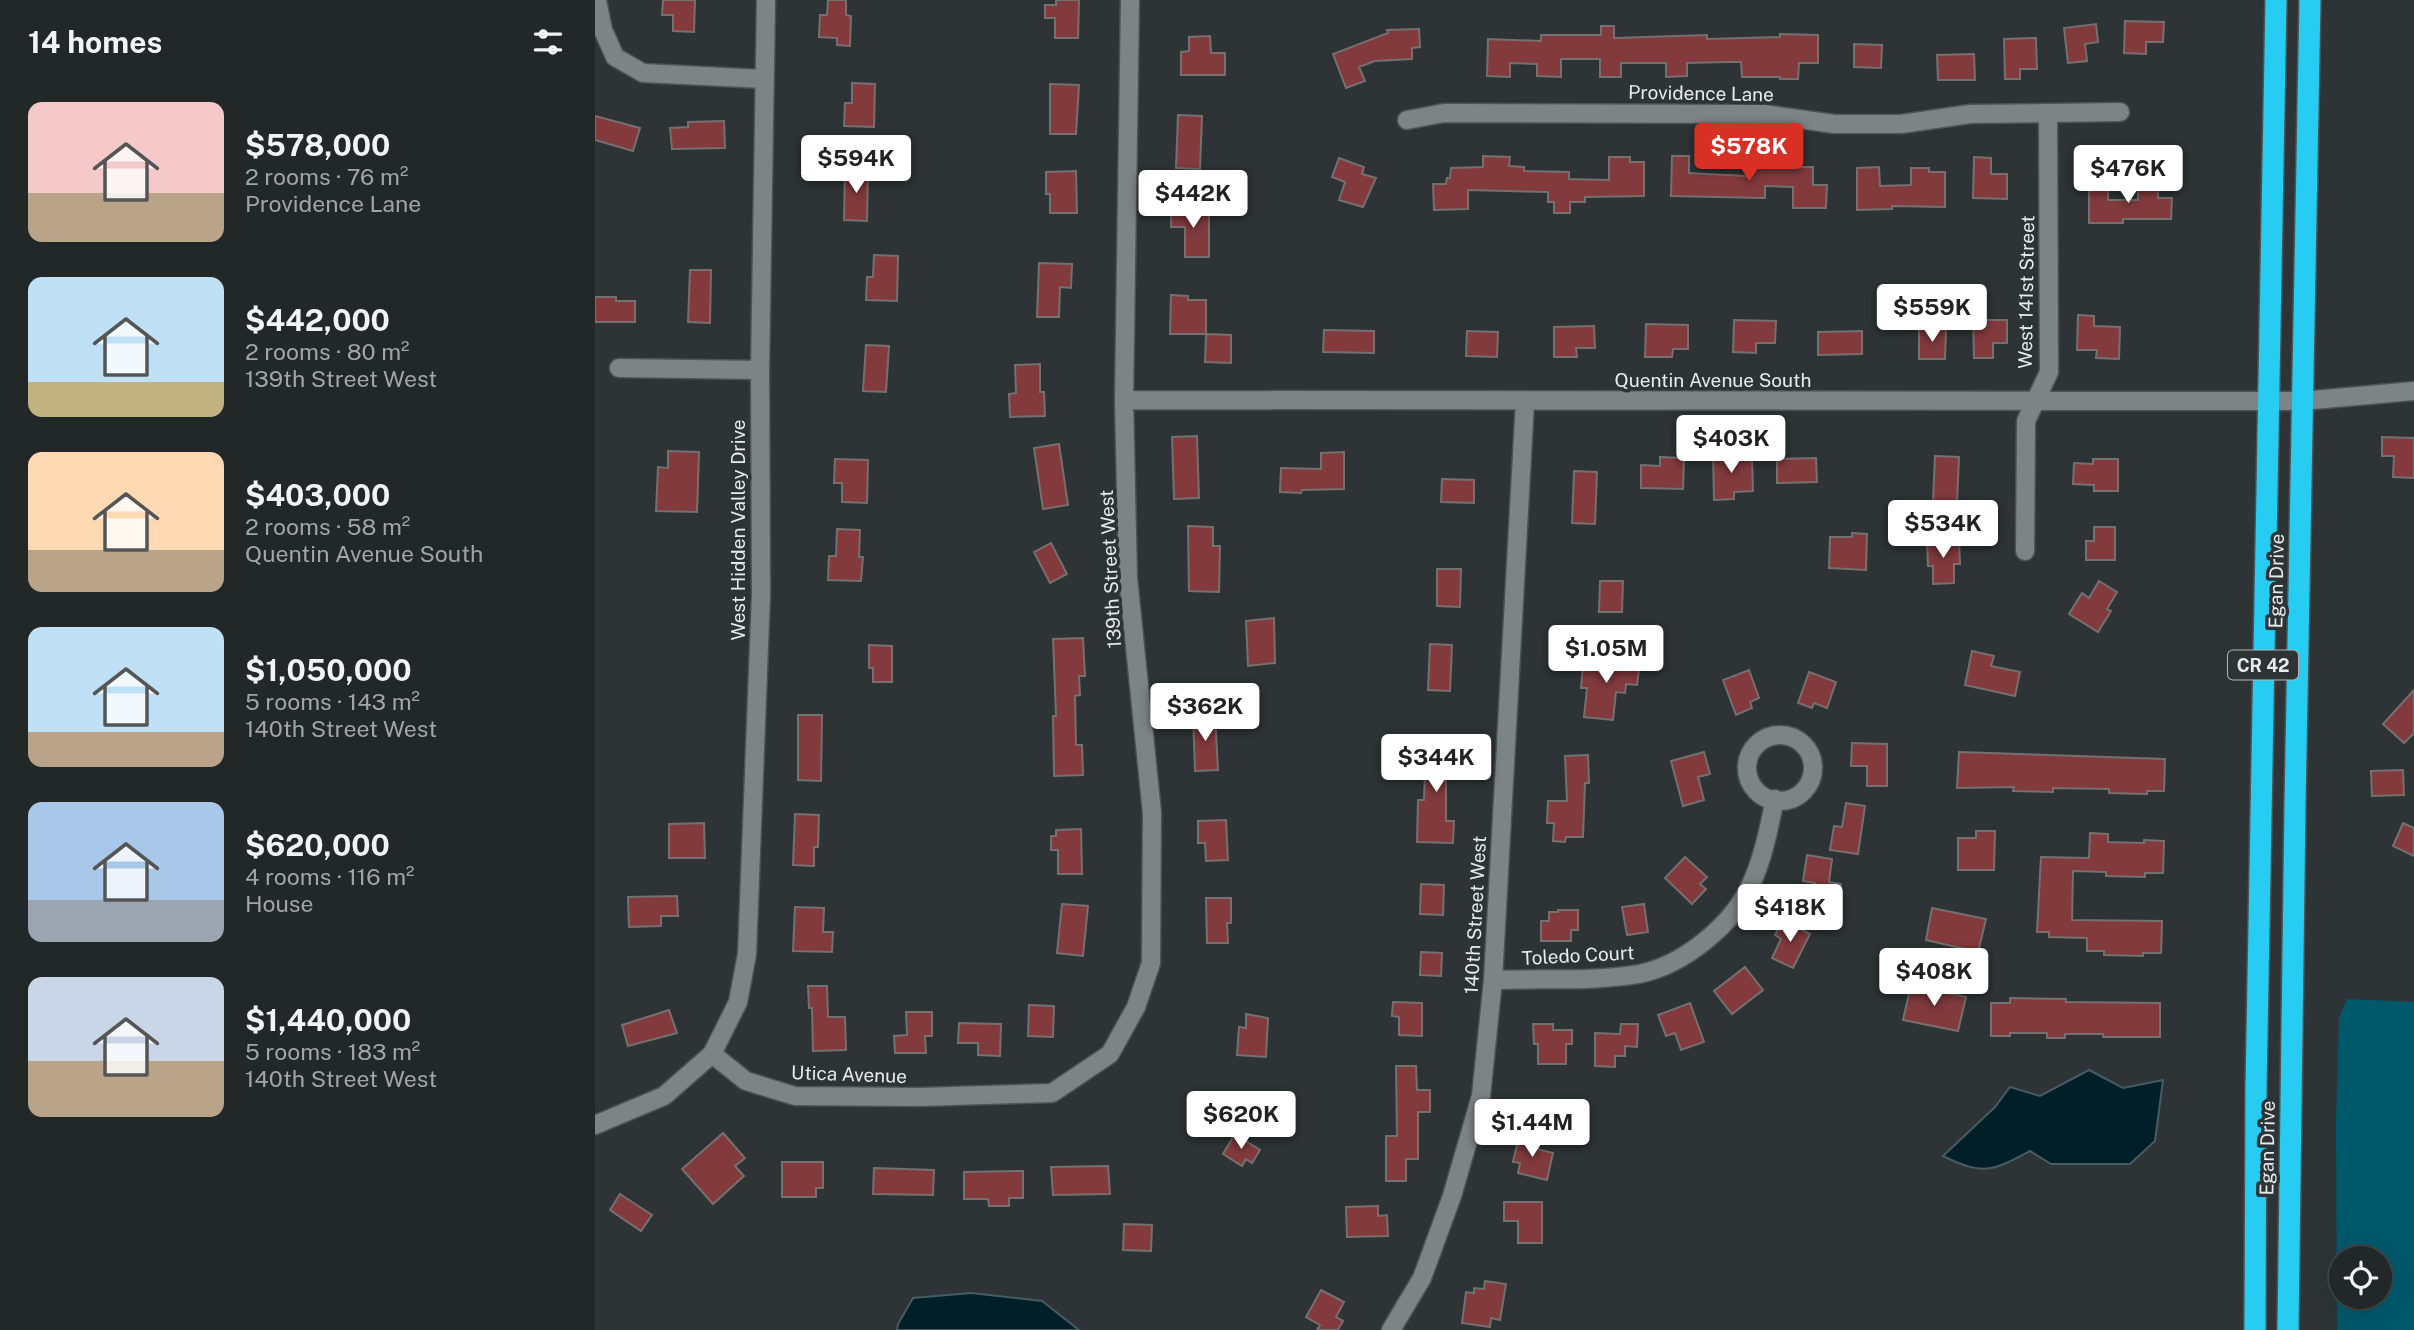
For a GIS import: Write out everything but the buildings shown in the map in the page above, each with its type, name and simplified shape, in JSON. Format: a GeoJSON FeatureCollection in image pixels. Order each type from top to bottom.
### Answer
{"type":"FeatureCollection","features":[{"type":"Feature","properties":{"kind":"highway","name":"Egan Drive"},"geometry":{"type":"LineString","coordinates":[[2255,1330],[2256,1075],[2276,0]]}},
{"type":"Feature","properties":{"kind":"highway","name":"Egan Drive"},"geometry":{"type":"LineString","coordinates":[[2288,1330],[2310,0]]}},
{"type":"Feature","properties":{"kind":"street"},"geometry":{"type":"LineString","coordinates":[[597,0],[603,30],[615,57],[643,73],[764,79]]}},
{"type":"Feature","properties":{"kind":"street","name":"West Hidden Valley Drive"},"geometry":{"type":"LineString","coordinates":[[712,1054],[738,1002],[747,954],[761,594],[760,370],[766,0]]}},
{"type":"Feature","properties":{"kind":"street","name":"139th Street West"},"geometry":{"type":"LineString","coordinates":[[1052,1093],[1110,1054],[1136,1007],[1151,963],[1153,813],[1128,578],[1123,400],[1130,0]]}},
{"type":"Feature","properties":{"kind":"street","name":"Providence Lane"},"geometry":{"type":"LineString","coordinates":[[1407,120],[1444,113],[1764,114],[1834,124],[1901,124],[1970,114],[2120,112]]}},
{"type":"Feature","properties":{"kind":"street","name":"West 141st Street"},"geometry":{"type":"LineString","coordinates":[[2025,551],[2026,421],[2049,372],[2049,114]]}},
{"type":"Feature","properties":{"kind":"street"},"geometry":{"type":"LineString","coordinates":[[619,368],[760,370]]}},
{"type":"Feature","properties":{"kind":"street","name":"Quentin Avenue South"},"geometry":{"type":"LineString","coordinates":[[1123,400],[2302,401],[2414,391]]}},
{"type":"Feature","properties":{"kind":"street","name":"140th Street West"},"geometry":{"type":"LineString","coordinates":[[1391,1330],[1422,1278],[1452,1196],[1481,1096],[1493,980],[1525,401]]}},
{"type":"Feature","properties":{"kind":"street","name":"Toledo Court"},"geometry":{"type":"LineString","coordinates":[[1493,980],[1641,974],[1691,950],[1716,933],[1738,908],[1751,884],[1762,854],[1775,799]]}},
{"type":"Feature","properties":{"kind":"street"},"geometry":{"type":"LineString","coordinates":[[595,1125],[664,1096],[712,1054]]}},
{"type":"Feature","properties":{"kind":"street","name":"Utica Avenue"},"geometry":{"type":"LineString","coordinates":[[712,1054],[746,1081],[795,1096],[919,1097],[1052,1093]]}},
{"type":"Feature","properties":{"kind":"shaded area"},"geometry":{"type":"Polygon","coordinates":[[[2347,999],[2414,1002],[2414,1330],[2337,1330],[2337,1309],[2392,1309],[2392,1246],[2337,1246],[2339,1018],[2347,999]]]}},
{"type":"Feature","properties":{"kind":"shaded area"},"geometry":{"type":"Polygon","coordinates":[[[2089,1070],[2123,1088],[2163,1080],[2155,1141],[2130,1164],[2051,1164],[2030,1151],[1997,1167],[1979,1168],[1943,1156],[1995,1107],[2010,1087],[2040,1096],[2089,1070]]]}},
{"type":"Feature","properties":{"kind":"shaded area"},"geometry":{"type":"Polygon","coordinates":[[[971,1293],[1042,1301],[1079,1330],[897,1330],[913,1298],[971,1293]]]}}]}
